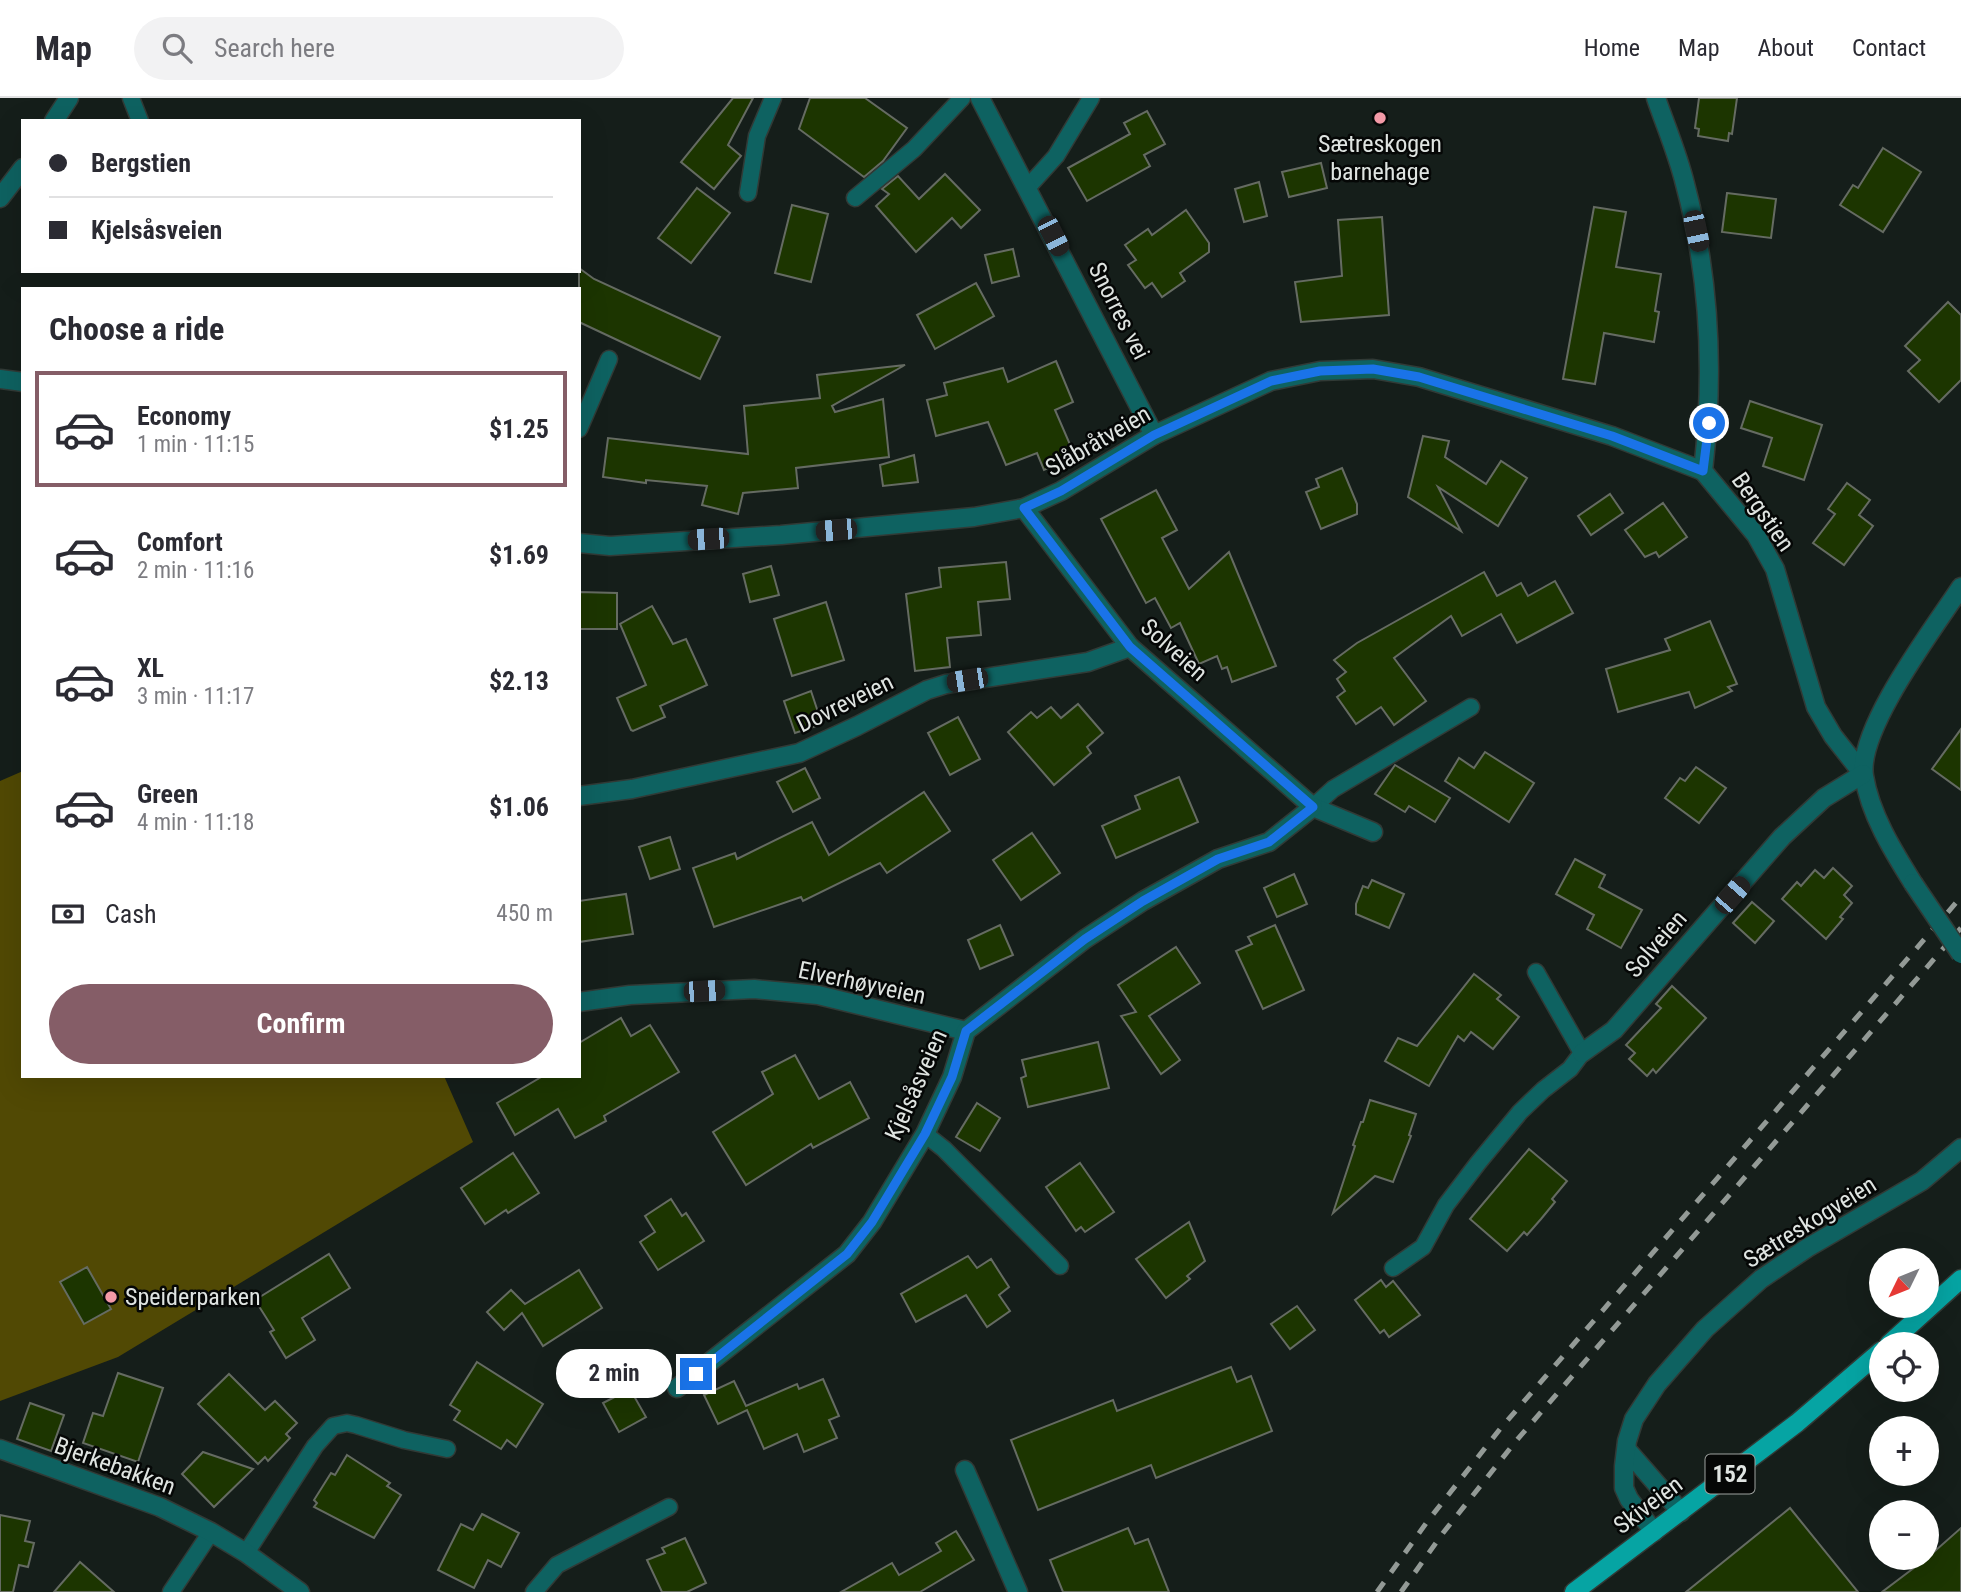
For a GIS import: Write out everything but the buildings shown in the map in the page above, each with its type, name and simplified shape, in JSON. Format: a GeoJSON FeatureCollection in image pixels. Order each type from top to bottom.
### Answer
{"type":"FeatureCollection","features":[{"type":"Feature","properties":{"kind":"main road"},"geometry":{"type":"LineString","coordinates":[[1902,1332],[1961,1279]]}},
{"type":"Feature","properties":{"kind":"main road","name":"Skiveien"},"geometry":{"type":"LineString","coordinates":[[1574,1592],[1797,1423],[1869,1361]]}},
{"type":"Feature","properties":{"kind":"street"},"geometry":{"type":"LineString","coordinates":[[55,119],[69,98]]}},
{"type":"Feature","properties":{"kind":"street","name":"Snorres vei"},"geometry":{"type":"LineString","coordinates":[[982,98],[1154,435]]}},
{"type":"Feature","properties":{"kind":"street","name":"Bergstien"},"geometry":{"type":"LineString","coordinates":[[1657,98],[1685,184],[1701,255],[1708,342],[1709,423],[1703,471],[1756,535],[1775,569],[1816,707],[1833,736],[1863,774]]}},
{"type":"Feature","properties":{"kind":"street"},"geometry":{"type":"LineString","coordinates":[[0,198],[21,171]]}},
{"type":"Feature","properties":{"kind":"street","name":"Slåbråtveien"},"geometry":{"type":"LineString","coordinates":[[581,543],[610,546],[781,534],[974,517],[1024,508],[1061,491],[1154,435],[1271,381],[1320,371],[1373,369],[1419,377],[1599,432],[1703,471]]}},
{"type":"Feature","properties":{"kind":"street"},"geometry":{"type":"LineString","coordinates":[[0,379],[21,382]]}},
{"type":"Feature","properties":{"kind":"street","name":"Solveien"},"geometry":{"type":"LineString","coordinates":[[1024,508],[1130,647],[1313,807],[1373,832]]}},
{"type":"Feature","properties":{"kind":"street"},"geometry":{"type":"LineString","coordinates":[[1961,587],[1883,708],[1868,739],[1863,774],[1886,836],[1913,883],[1961,954]]}},
{"type":"Feature","properties":{"kind":"street","name":"Dovreveien"},"geometry":{"type":"LineString","coordinates":[[581,796],[645,787],[799,752],[927,690],[946,684],[1087,662],[1130,647]]}},
{"type":"Feature","properties":{"kind":"street","name":"Solveien"},"geometry":{"type":"LineString","coordinates":[[1581,1053],[1614,1030],[1782,837],[1824,798],[1863,774]]}},
{"type":"Feature","properties":{"kind":"street","name":"Kjelsåsveien"},"geometry":{"type":"LineString","coordinates":[[677,1388],[847,1254],[872,1222],[925,1134],[952,1077],[966,1031],[1085,939],[1143,901],[1218,859],[1269,842],[1313,807]]}},
{"type":"Feature","properties":{"kind":"street","name":"Elverhøyveien"},"geometry":{"type":"LineString","coordinates":[[581,1002],[630,995],[754,989],[818,995],[966,1031]]}},
{"type":"Feature","properties":{"kind":"street","name":"Sætreskogveien"},"geometry":{"type":"LineString","coordinates":[[1654,1532],[1624,1488],[1627,1450],[1634,1419],[1645,1401],[1697,1338],[1738,1298],[1807,1248],[1922,1181],[1961,1148]]}},
{"type":"Feature","properties":{"kind":"street","name":"Bjerkebakken"},"geometry":{"type":"LineString","coordinates":[[0,1449],[160,1507],[246,1553],[300,1592]]}},
{"type":"Feature","properties":{"kind":"street"},"geometry":{"type":"LineString","coordinates":[[1627,1450],[1681,1512]]}},
{"type":"Feature","properties":{"kind":"street"},"geometry":{"type":"LineString","coordinates":[[965,1470],[1018,1592]]}},
{"type":"Feature","properties":{"kind":"lane"},"geometry":{"type":"LineString","coordinates":[[131,98],[139,119]]}},
{"type":"Feature","properties":{"kind":"lane"},"geometry":{"type":"LineString","coordinates":[[748,193],[757,136],[773,98]]}},
{"type":"Feature","properties":{"kind":"lane"},"geometry":{"type":"LineString","coordinates":[[855,198],[914,149],[962,98]]}},
{"type":"Feature","properties":{"kind":"lane"},"geometry":{"type":"LineString","coordinates":[[1028,187],[1056,156],[1091,98]]}},
{"type":"Feature","properties":{"kind":"lane"},"geometry":{"type":"LineString","coordinates":[[581,424],[609,359]]}},
{"type":"Feature","properties":{"kind":"lane"},"geometry":{"type":"LineString","coordinates":[[1313,807],[1333,789],[1471,708]]}},
{"type":"Feature","properties":{"kind":"lane"},"geometry":{"type":"LineString","coordinates":[[1393,1268],[1423,1247],[1446,1205],[1478,1163],[1520,1112],[1570,1069],[1581,1053],[1536,972]]}},
{"type":"Feature","properties":{"kind":"lane"},"geometry":{"type":"LineString","coordinates":[[925,1134],[944,1149],[1060,1266]]}},
{"type":"Feature","properties":{"kind":"lane"},"geometry":{"type":"LineString","coordinates":[[246,1553],[315,1446],[332,1426],[356,1424],[404,1440],[447,1449]]}},
{"type":"Feature","properties":{"kind":"lane"},"geometry":{"type":"LineString","coordinates":[[534,1592],[557,1565],[669,1507]]}},
{"type":"Feature","properties":{"kind":"lane"},"geometry":{"type":"LineString","coordinates":[[171,1592],[211,1532]]}},
{"type":"Feature","properties":{"kind":"shaded area"},"geometry":{"type":"Polygon","coordinates":[[[21,772],[21,1078],[445,1078],[473,1142],[118,1357],[0,1401],[0,781],[21,772]]]}},
{"type":"Feature","properties":{"kind":"railway"},"geometry":{"type":"LineString","coordinates":[[1377,1592],[1427,1522],[1500,1429],[1961,897]]}},
{"type":"Feature","properties":{"kind":"railway"},"geometry":{"type":"LineString","coordinates":[[1401,1592],[1443,1533],[1516,1441],[1961,928]]}},
{"type":"Feature","properties":{"kind":"place","name":"Sætreskogen barnehage"},"geometry":{"type":"Point","coordinates":[1380,118]}},
{"type":"Feature","properties":{"kind":"place","name":"Speiderparken"},"geometry":{"type":"Point","coordinates":[111,1297]}},
{"type":"Feature","properties":{"kind":"route"},"geometry":{"type":"LineString","coordinates":[[696,1374],[847,1254],[872,1222],[925,1134],[952,1077],[966,1031],[1085,939],[1143,901],[1218,859],[1269,842],[1313,807],[1130,647],[1024,508],[1061,491],[1154,435],[1271,381],[1320,371],[1373,369],[1419,377],[1612,436],[1703,471],[1709,423]]}}]}
